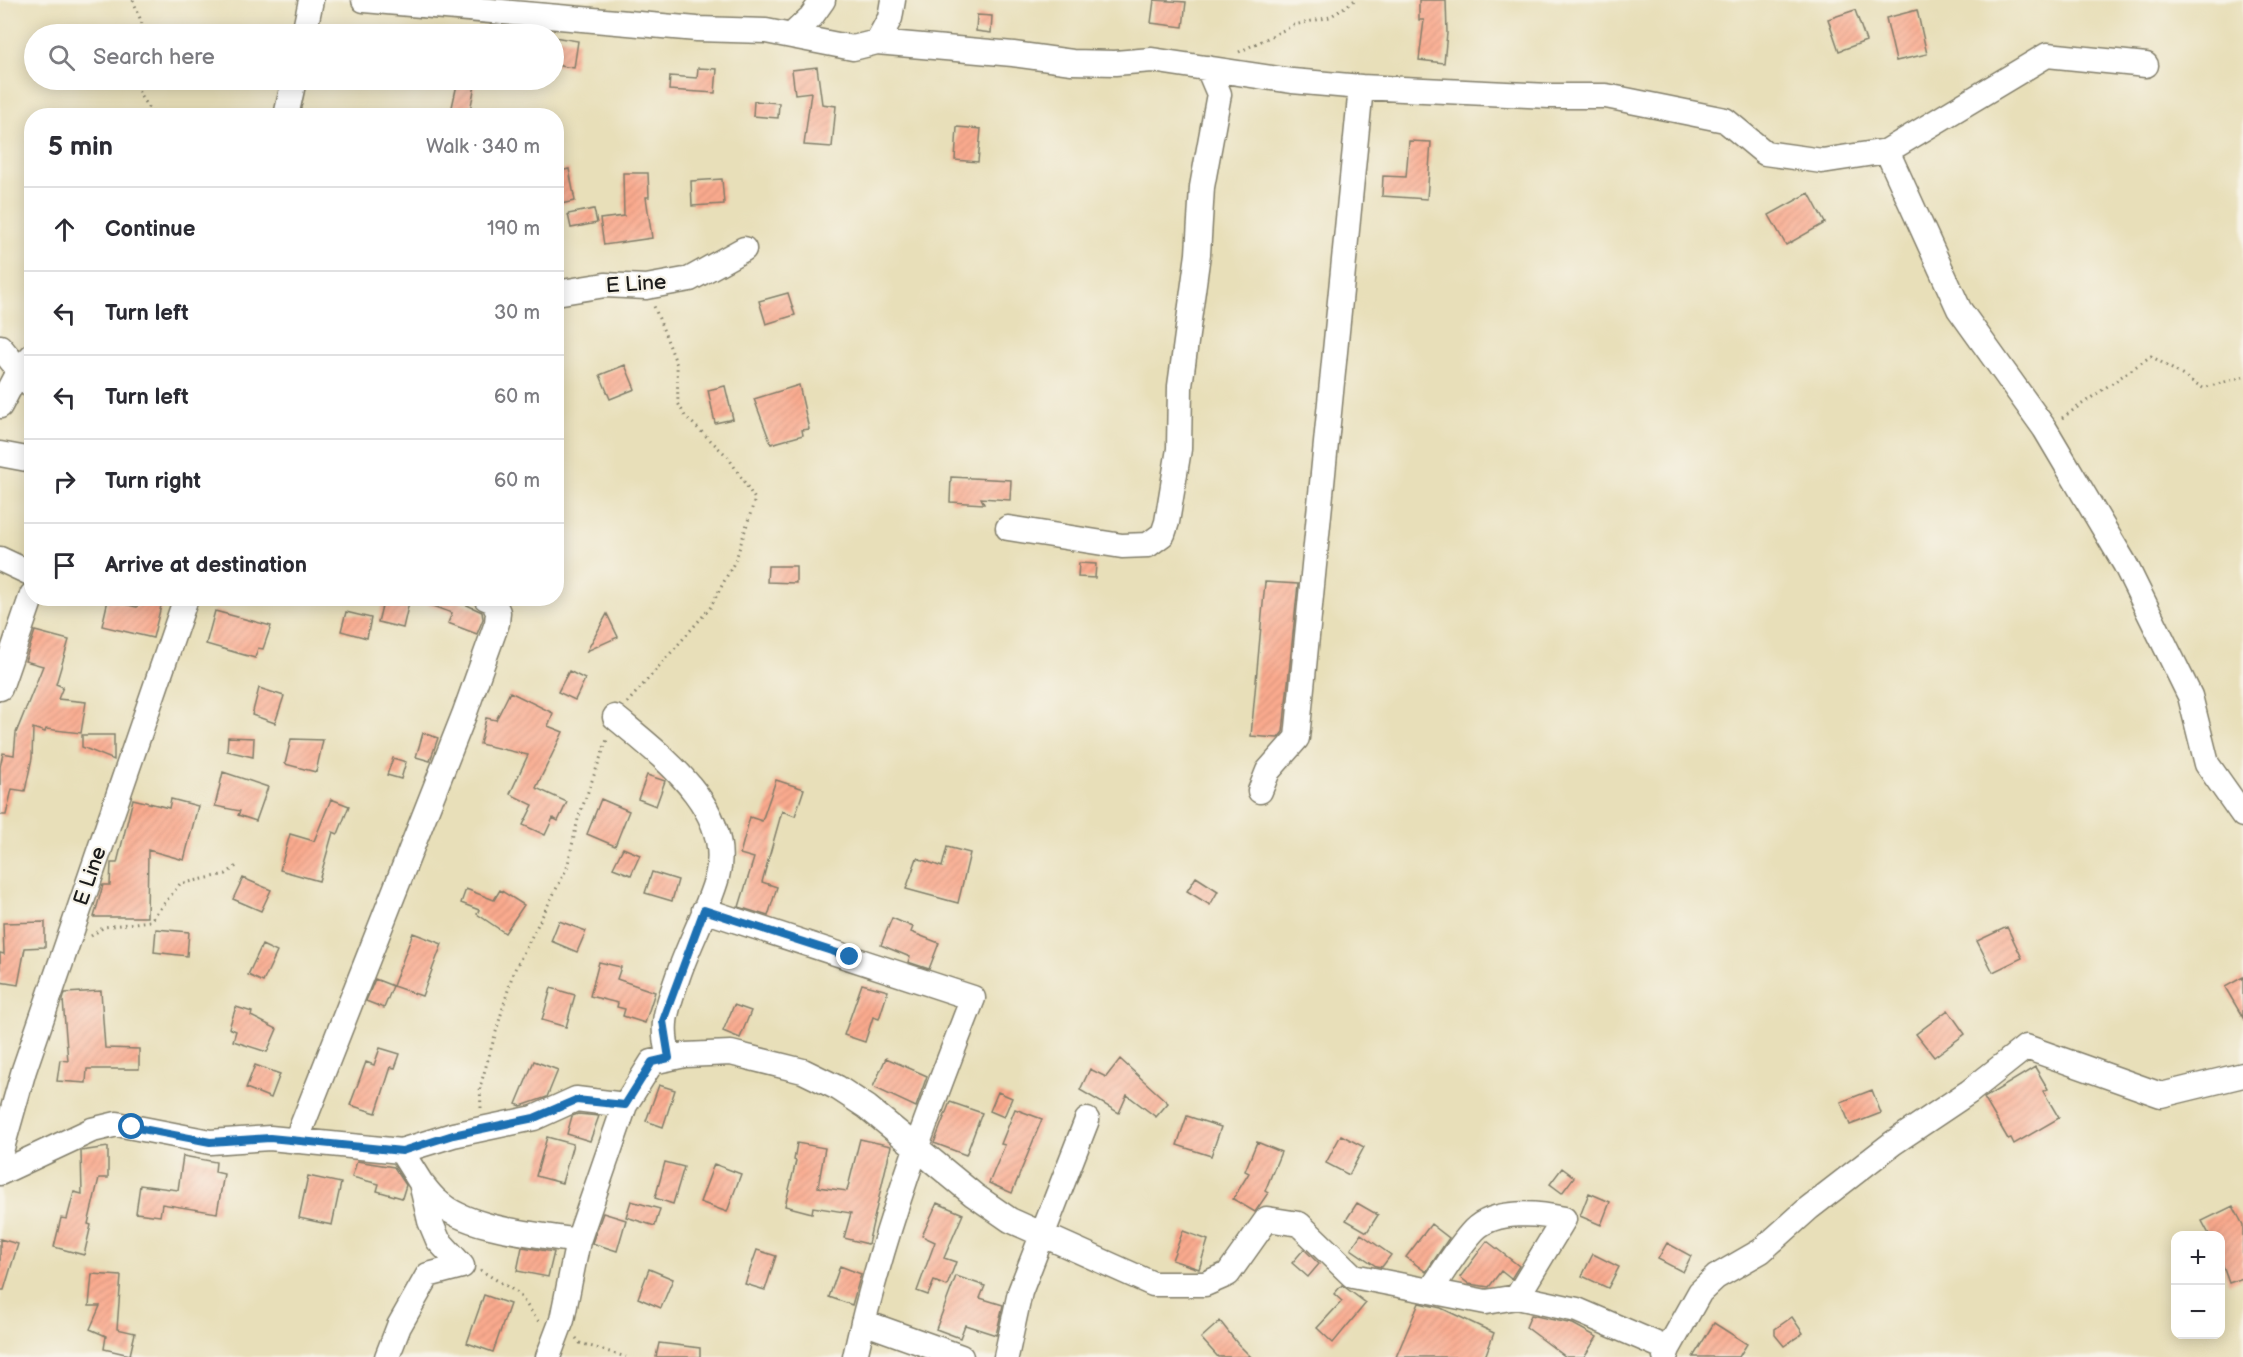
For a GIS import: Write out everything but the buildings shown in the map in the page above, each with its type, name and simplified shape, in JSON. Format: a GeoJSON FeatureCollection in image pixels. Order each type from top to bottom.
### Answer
{"type":"FeatureCollection","features":[{"type":"Feature","properties":{"kind":"street"},"geometry":{"type":"LineString","coordinates":[[306,24],[311,0]]}},
{"type":"Feature","properties":{"kind":"street"},"geometry":{"type":"LineString","coordinates":[[364,0],[697,30],[766,31],[853,48],[877,42],[1013,54],[1072,62],[1115,63],[1152,60],[1361,87],[1550,96],[1606,96],[1725,120],[1766,153],[1822,161],[1887,151],[2047,55],[2146,65]]}},
{"type":"Feature","properties":{"kind":"street"},"geometry":{"type":"LineString","coordinates":[[792,35],[811,17],[822,0]]}},
{"type":"Feature","properties":{"kind":"street"},"geometry":{"type":"LineString","coordinates":[[877,42],[890,18],[893,0]]}},
{"type":"Feature","properties":{"kind":"street"},"geometry":{"type":"LineString","coordinates":[[1008,528],[1122,546],[1148,545],[1162,534],[1167,522],[1179,449],[1180,386],[1198,254],[1202,188],[1219,94],[1214,69]]}},
{"type":"Feature","properties":{"kind":"street"},"geometry":{"type":"LineString","coordinates":[[1260,791],[1268,771],[1297,738],[1361,87]]}},
{"type":"Feature","properties":{"kind":"street"},"geometry":{"type":"LineString","coordinates":[[288,108],[292,90]]}},
{"type":"Feature","properties":{"kind":"street"},"geometry":{"type":"LineString","coordinates":[[1887,151],[1959,309],[2045,429],[2125,564],[2190,696],[2207,764],[2243,815]]}},
{"type":"Feature","properties":{"kind":"street","name":"E Line"},"geometry":{"type":"LineString","coordinates":[[564,292],[605,285],[646,287],[690,279],[744,249]]}},
{"type":"Feature","properties":{"kind":"street"},"geometry":{"type":"LineString","coordinates":[[0,346],[24,368]]}},
{"type":"Feature","properties":{"kind":"street"},"geometry":{"type":"LineString","coordinates":[[0,406],[24,375]]}},
{"type":"Feature","properties":{"kind":"street"},"geometry":{"type":"LineString","coordinates":[[0,454],[24,458]]}},
{"type":"Feature","properties":{"kind":"street"},"geometry":{"type":"LineString","coordinates":[[0,559],[24,570]]}},
{"type":"Feature","properties":{"kind":"street"},"geometry":{"type":"LineString","coordinates":[[0,688],[28,606]]}},
{"type":"Feature","properties":{"kind":"street","name":"E Line"},"geometry":{"type":"LineString","coordinates":[[0,1155],[24,1070],[183,606]]}},
{"type":"Feature","properties":{"kind":"street"},"geometry":{"type":"LineString","coordinates":[[296,1141],[464,715],[497,623],[498,612],[495,606]]}},
{"type":"Feature","properties":{"kind":"street"},"geometry":{"type":"LineString","coordinates":[[615,717],[659,754],[678,775],[705,809],[719,846],[719,865],[663,1021],[669,1058]]}},
{"type":"Feature","properties":{"kind":"street"},"geometry":{"type":"LineString","coordinates":[[704,910],[973,998],[915,1148],[863,1322],[855,1357]]}},
{"type":"Feature","properties":{"kind":"street"},"geometry":{"type":"LineString","coordinates":[[549,1356],[562,1320],[578,1241],[625,1105],[652,1062],[669,1058],[731,1053],[803,1071],[838,1088],[974,1195],[1010,1220],[1153,1284],[1205,1284],[1228,1274],[1267,1219],[1299,1224],[1353,1276],[1486,1302],[1517,1298],[1577,1310],[1666,1353],[1700,1292],[1716,1277],[1761,1251],[1809,1208],[1893,1143],[1969,1092],[2026,1047],[2161,1095],[2243,1075]]}},
{"type":"Feature","properties":{"kind":"street"},"geometry":{"type":"LineString","coordinates":[[0,1173],[92,1130],[117,1124],[210,1142],[270,1138],[402,1151],[453,1135],[534,1118],[576,1100],[625,1105]]}},
{"type":"Feature","properties":{"kind":"street"},"geometry":{"type":"LineString","coordinates":[[1006,1357],[1020,1292],[1041,1233],[1087,1120]]}},
{"type":"Feature","properties":{"kind":"street"},"geometry":{"type":"LineString","coordinates":[[402,1151],[421,1183],[438,1203],[458,1214],[484,1224],[578,1241]]}},
{"type":"Feature","properties":{"kind":"street"},"geometry":{"type":"LineString","coordinates":[[387,1357],[399,1326],[428,1275],[462,1266],[438,1240],[430,1221],[421,1183]]}},
{"type":"Feature","properties":{"kind":"street"},"geometry":{"type":"LineString","coordinates":[[1430,1291],[1475,1228],[1498,1218],[1522,1213],[1564,1219],[1517,1298]]}},
{"type":"Feature","properties":{"kind":"street"},"geometry":{"type":"LineString","coordinates":[[863,1322],[961,1357]]}},
{"type":"Feature","properties":{"kind":"path"},"geometry":{"type":"LineString","coordinates":[[133,0],[142,24]]}},
{"type":"Feature","properties":{"kind":"path"},"geometry":{"type":"LineString","coordinates":[[1214,69],[1243,50],[1294,25],[1330,17],[1355,0]]}},
{"type":"Feature","properties":{"kind":"path"},"geometry":{"type":"LineString","coordinates":[[138,90],[149,108]]}},
{"type":"Feature","properties":{"kind":"path"},"geometry":{"type":"LineString","coordinates":[[2045,429],[2151,356],[2203,388],[2243,377]]}},
{"type":"Feature","properties":{"kind":"path"},"geometry":{"type":"LineString","coordinates":[[63,956],[105,927],[150,921],[180,884],[226,874],[239,864]]}},
{"type":"Feature","properties":{"kind":"path"},"geometry":{"type":"LineString","coordinates":[[459,1264],[489,1273],[518,1293],[539,1319],[549,1356]]}},
{"type":"Feature","properties":{"kind":"path"},"geometry":{"type":"LineString","coordinates":[[562,1320],[580,1343],[626,1357]]}},
{"type":"Feature","properties":{"kind":"route"},"geometry":{"type":"LineString","coordinates":[[132,1127],[210,1142],[270,1138],[402,1151],[453,1135],[534,1118],[576,1100],[625,1105],[652,1062],[669,1058],[663,1021],[704,910],[850,957]]}}]}
